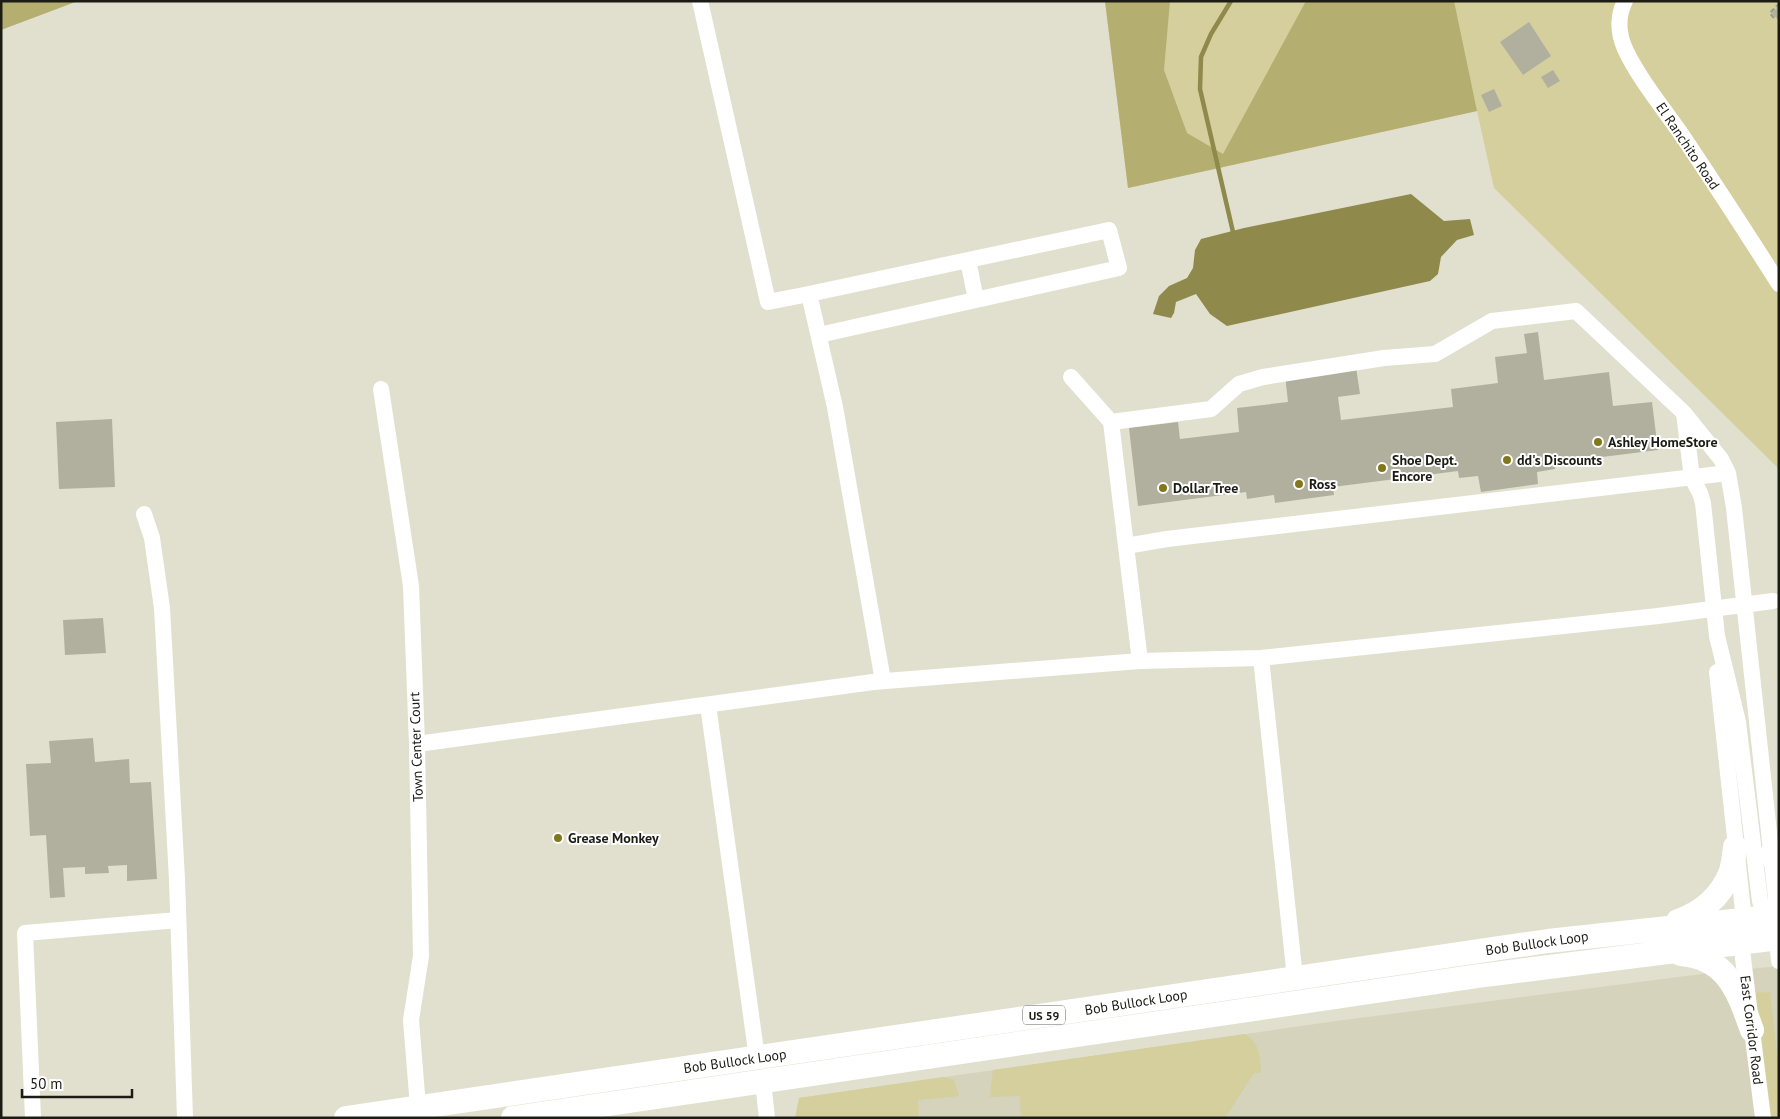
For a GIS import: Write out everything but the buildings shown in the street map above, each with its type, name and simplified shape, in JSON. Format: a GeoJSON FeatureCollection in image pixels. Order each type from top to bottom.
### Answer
{"type":"FeatureCollection","features":[{"type":"Feature","properties":{"kind":"highway"},"geometry":{"type":"LineString","coordinates":[[1652,929],[1687,917],[1699,911],[1713,900],[1730,873],[1735,847]]}},
{"type":"Feature","properties":{"kind":"highway","name":"Bob Bullock Loop"},"geometry":{"type":"LineString","coordinates":[[346,1118],[1548,941],[1652,929],[1768,931]]}},
{"type":"Feature","properties":{"kind":"highway","name":"Bob Bullock Loop"},"geometry":{"type":"LineString","coordinates":[[513,1118],[605,1111],[644,1099],[1468,977],[1665,952],[1768,931]]}},
{"type":"Feature","properties":{"kind":"highway"},"geometry":{"type":"LineString","coordinates":[[1665,952],[1691,954],[1708,960],[1719,967],[1730,980],[1741,999],[1752,1030]]}},
{"type":"Feature","properties":{"kind":"highway"},"geometry":{"type":"LineString","coordinates":[[764,1082],[769,1072],[777,1068],[814,1061],[893,1038]]}},
{"type":"Feature","properties":{"kind":"highway"},"geometry":{"type":"LineString","coordinates":[[644,1099],[674,1084],[742,1072],[757,1058]]}},
{"type":"Feature","properties":{"kind":"street"},"geometry":{"type":"LineString","coordinates":[[700,1],[768,302],[1109,230],[1119,268],[819,334]]}},
{"type":"Feature","properties":{"kind":"street","name":"El Ranchito Road"},"geometry":{"type":"LineString","coordinates":[[1625,1],[1619,18],[1619,27],[1625,48],[1779,284]]}},
{"type":"Feature","properties":{"kind":"street"},"geometry":{"type":"LineString","coordinates":[[968,260],[976,300]]}},
{"type":"Feature","properties":{"kind":"street"},"geometry":{"type":"LineString","coordinates":[[809,294],[835,407],[883,681]]}},
{"type":"Feature","properties":{"kind":"street"},"geometry":{"type":"LineString","coordinates":[[1112,422],[1211,409],[1239,384],[1255,379],[1384,358],[1435,354],[1492,321],[1576,311],[1684,412],[1721,459],[1728,473],[1734,508],[1775,862],[1768,931]]}},
{"type":"Feature","properties":{"kind":"street"},"geometry":{"type":"LineString","coordinates":[[1071,377],[1112,422],[1140,661]]}},
{"type":"Feature","properties":{"kind":"street","name":"Town Center Court"},"geometry":{"type":"LineString","coordinates":[[381,389],[411,586],[417,744],[421,956],[411,1020],[418,1107]]}},
{"type":"Feature","properties":{"kind":"street"},"geometry":{"type":"LineString","coordinates":[[1684,412],[1692,478],[1700,493],[1703,504],[1714,608],[1723,662],[1738,722],[1760,901],[1768,931]]}},
{"type":"Feature","properties":{"kind":"street"},"geometry":{"type":"LineString","coordinates":[[1126,546],[1176,538],[1728,473]]}},
{"type":"Feature","properties":{"kind":"street"},"geometry":{"type":"LineString","coordinates":[[144,514],[152,538],[162,608],[178,920],[185,1118]]}},
{"type":"Feature","properties":{"kind":"street"},"geometry":{"type":"LineString","coordinates":[[417,744],[708,705],[775,694],[883,681],[1140,661],[1261,658],[1773,602]]}},
{"type":"Feature","properties":{"kind":"street"},"geometry":{"type":"LineString","coordinates":[[1714,608],[1712,627],[1735,847],[1768,931]]}},
{"type":"Feature","properties":{"kind":"street"},"geometry":{"type":"LineString","coordinates":[[1261,658],[1295,978]]}},
{"type":"Feature","properties":{"kind":"street"},"geometry":{"type":"LineString","coordinates":[[708,705],[757,1058]]}},
{"type":"Feature","properties":{"kind":"street"},"geometry":{"type":"LineString","coordinates":[[33,1118],[25,933],[178,920]]}},
{"type":"Feature","properties":{"kind":"street","name":"East Corridor Road"},"geometry":{"type":"LineString","coordinates":[[1763,1118],[1752,1030],[1768,931]]}},
{"type":"Feature","properties":{"kind":"street"},"geometry":{"type":"LineString","coordinates":[[764,1082],[766,1118]]}},
{"type":"Feature","properties":{"kind":"path"},"geometry":{"type":"LineString","coordinates":[[1774,18],[1770,13],[1779,4]]}},
{"type":"Feature","properties":{"kind":"shaded area"},"geometry":{"type":"Polygon","coordinates":[[[1,1],[78,1],[1,30],[1,1]]]}},
{"type":"Feature","properties":{"kind":"shaded area"},"geometry":{"type":"Polygon","coordinates":[[[1105,1],[1779,1],[1779,469],[1494,188],[1477,111],[1128,188],[1105,1]]]}},
{"type":"Feature","properties":{"kind":"shaded area"},"geometry":{"type":"Polygon","coordinates":[[[1105,1],[1170,1],[1164,70],[1187,133],[1223,154],[1306,1],[1454,1],[1477,111],[1128,188],[1105,1]]]}},
{"type":"Feature","properties":{"kind":"shaded area"},"geometry":{"type":"Polygon","coordinates":[[[1411,194],[1444,221],[1470,219],[1474,235],[1457,240],[1441,257],[1438,274],[1430,281],[1227,326],[1210,314],[1196,294],[1176,302],[1171,318],[1153,314],[1159,296],[1169,286],[1187,278],[1193,268],[1195,250],[1201,239],[1244,228],[1411,194]]]}},
{"type":"Feature","properties":{"kind":"shaded area"},"geometry":{"type":"Polygon","coordinates":[[[1779,966],[1779,1118],[800,1118],[799,1098],[1336,1021],[1702,974],[1779,966]]]}},
{"type":"Feature","properties":{"kind":"shaded area"},"geometry":{"type":"Polygon","coordinates":[[[1770,992],[1779,1072],[1779,1118],[1768,1118],[1753,993],[1770,992]]]}},
{"type":"Feature","properties":{"kind":"shaded area"},"geometry":{"type":"Polygon","coordinates":[[[1245,1034],[1256,1046],[1261,1073],[1254,1073],[1225,1118],[1021,1118],[1020,1096],[990,1097],[993,1070],[1245,1034]]]}},
{"type":"Feature","properties":{"kind":"shaded area"},"geometry":{"type":"Polygon","coordinates":[[[943,1077],[954,1080],[959,1096],[918,1100],[919,1118],[795,1118],[799,1098],[943,1077]]]}},
{"type":"Feature","properties":{"kind":"waterway"},"geometry":{"type":"LineString","coordinates":[[1231,1],[1211,34],[1201,57],[1200,89],[1233,232]]}},
{"type":"Feature","properties":{"kind":"place","name":"Ashley HomeStore"},"geometry":{"type":"Point","coordinates":[1598,442]}},
{"type":"Feature","properties":{"kind":"place","name":"dd's Discounts"},"geometry":{"type":"Point","coordinates":[1507,460]}},
{"type":"Feature","properties":{"kind":"place","name":"Shoe Dept. Encore"},"geometry":{"type":"Point","coordinates":[1382,468]}},
{"type":"Feature","properties":{"kind":"place","name":"Ross"},"geometry":{"type":"Point","coordinates":[1299,484]}},
{"type":"Feature","properties":{"kind":"place","name":"Dollar Tree"},"geometry":{"type":"Point","coordinates":[1163,488]}},
{"type":"Feature","properties":{"kind":"place","name":"Grease Monkey"},"geometry":{"type":"Point","coordinates":[558,838]}}]}
